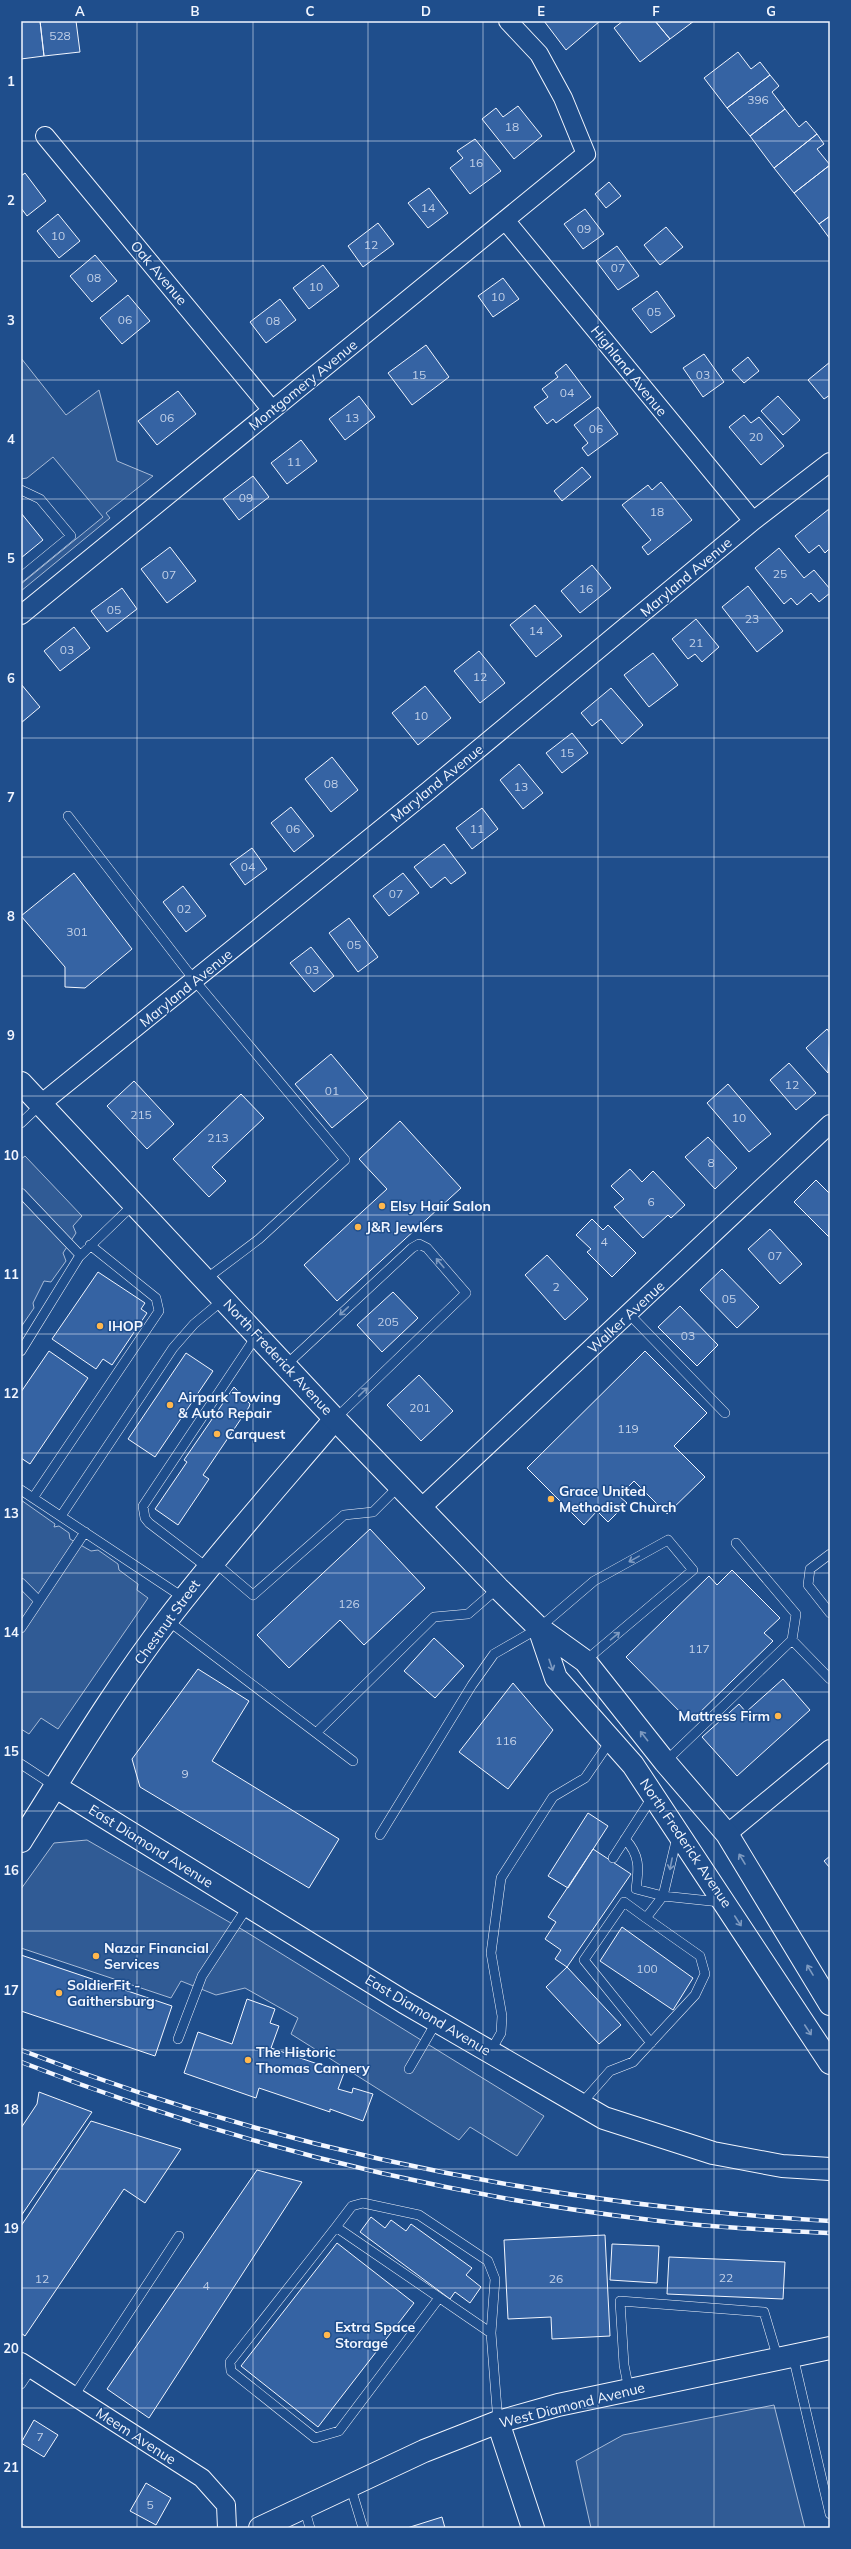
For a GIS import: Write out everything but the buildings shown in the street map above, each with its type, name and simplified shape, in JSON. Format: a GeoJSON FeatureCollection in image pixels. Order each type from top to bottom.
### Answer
{"type":"FeatureCollection","features":[{"type":"Feature","properties":{"kind":"main road","name":"North Frederick Avenue"},"geometry":{"type":"LineString","coordinates":[[21,1083],[42,1103],[335,1419],[498,1588],[539,1628],[585,1661],[665,1762],[727,1834],[830,2004]]}},
{"type":"Feature","properties":{"kind":"main road","name":"Chestnut Street"},"geometry":{"type":"LineString","coordinates":[[21,1841],[184,1598],[210,1565],[335,1419]]}},
{"type":"Feature","properties":{"kind":"main road","name":"North Frederick Avenue"},"geometry":{"type":"LineString","coordinates":[[539,1628],[556,1678],[634,1765],[830,2063]]}},
{"type":"Feature","properties":{"kind":"main road","name":"East Diamond Avenue"},"geometry":{"type":"LineString","coordinates":[[56,1787],[437,2021],[604,2118],[713,2153],[782,2166],[830,2169]]}},
{"type":"Feature","properties":{"kind":"main road","name":"West Diamond Avenue"},"geometry":{"type":"LineString","coordinates":[[260,2528],[424,2451],[498,2422],[558,2405],[830,2348]]}},
{"type":"Feature","properties":{"kind":"main road"},"geometry":{"type":"LineString","coordinates":[[498,2422],[533,2528]]}},
{"type":"Feature","properties":{"kind":"street","name":"Montgomery Avenue"},"geometry":{"type":"LineString","coordinates":[[21,616],[586,154],[564,98],[539,54],[508,21]]}},
{"type":"Feature","properties":{"kind":"street","name":"Oak Avenue"},"geometry":{"type":"LineString","coordinates":[[46,136],[272,410]]}},
{"type":"Feature","properties":{"kind":"street","name":"Highland Avenue"},"geometry":{"type":"LineString","coordinates":[[505,220],[753,521]]}},
{"type":"Feature","properties":{"kind":"street","name":"Maryland Avenue"},"geometry":{"type":"LineString","coordinates":[[42,1103],[195,981],[434,786],[753,521],[830,462]]}},
{"type":"Feature","properties":{"kind":"street","name":"Walker Avenue"},"geometry":{"type":"LineString","coordinates":[[421,1508],[830,1124]]}},
{"type":"Feature","properties":{"kind":"street"},"geometry":{"type":"LineString","coordinates":[[727,1834],[830,1749]]}},
{"type":"Feature","properties":{"kind":"street","name":"Meem Avenue"},"geometry":{"type":"LineString","coordinates":[[26,2365],[202,2478],[226,2505],[227,2528]]}},
{"type":"Feature","properties":{"kind":"lane"},"geometry":{"type":"LineString","coordinates":[[21,490],[40,499],[71,536],[21,577]]}},
{"type":"Feature","properties":{"kind":"lane"},"geometry":{"type":"LineString","coordinates":[[68,816],[195,981],[345,1160],[259,1239],[206,1279]]}},
{"type":"Feature","properties":{"kind":"lane"},"geometry":{"type":"LineString","coordinates":[[21,1123],[42,1103]]}},
{"type":"Feature","properties":{"kind":"lane"},"geometry":{"type":"LineString","coordinates":[[21,1192],[80,1256]]}},
{"type":"Feature","properties":{"kind":"lane"},"geometry":{"type":"LineString","coordinates":[[21,1351],[80,1256],[135,1203]]}},
{"type":"Feature","properties":{"kind":"lane"},"geometry":{"type":"LineString","coordinates":[[286,1366],[412,1248],[419,1244],[427,1248],[466,1293],[335,1419]]}},
{"type":"Feature","properties":{"kind":"lane"},"geometry":{"type":"LineString","coordinates":[[33,1498],[159,1311],[156,1298],[90,1245]]}},
{"type":"Feature","properties":{"kind":"lane"},"geometry":{"type":"LineString","coordinates":[[61,1516],[173,1348],[194,1324],[224,1299]]}},
{"type":"Feature","properties":{"kind":"lane"},"geometry":{"type":"LineString","coordinates":[[629,1314],[725,1413]]}},
{"type":"Feature","properties":{"kind":"lane"},"geometry":{"type":"LineString","coordinates":[[257,1335],[143,1506],[145,1518],[253,1595],[344,1515],[373,1512],[399,1486]]}},
{"type":"Feature","properties":{"kind":"lane"},"geometry":{"type":"LineString","coordinates":[[21,1490],[184,1598]]}},
{"type":"Feature","properties":{"kind":"lane"},"geometry":{"type":"LineString","coordinates":[[21,1628],[85,1532]]}},
{"type":"Feature","properties":{"kind":"lane"},"geometry":{"type":"LineString","coordinates":[[380,1835],[472,1685],[494,1654],[539,1628],[594,1581],[668,1540],[693,1570],[585,1661]]}},
{"type":"Feature","properties":{"kind":"lane"},"geometry":{"type":"LineString","coordinates":[[665,1762],[792,1640],[796,1614],[736,1543]]}},
{"type":"Feature","properties":{"kind":"lane"},"geometry":{"type":"LineString","coordinates":[[830,1554],[810,1568],[808,1585],[830,1613]]}},
{"type":"Feature","properties":{"kind":"lane"},"geometry":{"type":"LineString","coordinates":[[21,1583],[39,1601]]}},
{"type":"Feature","properties":{"kind":"lane"},"geometry":{"type":"LineString","coordinates":[[317,1732],[434,1617],[468,1614],[498,1588]]}},
{"type":"Feature","properties":{"kind":"lane"},"geometry":{"type":"LineString","coordinates":[[168,1620],[317,1732],[353,1761]]}},
{"type":"Feature","properties":{"kind":"lane"},"geometry":{"type":"LineString","coordinates":[[792,1640],[830,1679]]}},
{"type":"Feature","properties":{"kind":"lane"},"geometry":{"type":"LineString","coordinates":[[490,2052],[501,2033],[502,2016],[491,1953],[501,1878],[553,1797],[586,1778],[612,1740]]}},
{"type":"Feature","properties":{"kind":"lane"},"geometry":{"type":"LineString","coordinates":[[21,1764],[56,1787]]}},
{"type":"Feature","properties":{"kind":"lane"},"geometry":{"type":"LineString","coordinates":[[612,1858],[653,1795]]}},
{"type":"Feature","properties":{"kind":"lane"},"geometry":{"type":"LineString","coordinates":[[646,1918],[663,1896],[678,1832]]}},
{"type":"Feature","properties":{"kind":"lane"},"geometry":{"type":"LineString","coordinates":[[625,1839],[635,1850],[639,1872],[636,1889],[663,1896],[726,1903]]}},
{"type":"Feature","properties":{"kind":"lane"},"geometry":{"type":"LineString","coordinates":[[581,2104],[610,2071],[633,2062],[651,2043],[695,1995],[705,1974],[700,1956],[624,1902],[584,1960],[651,2043]]}},
{"type":"Feature","properties":{"kind":"lane"},"geometry":{"type":"LineString","coordinates":[[178,2039],[202,1976],[248,1906]]}},
{"type":"Feature","properties":{"kind":"lane"},"geometry":{"type":"LineString","coordinates":[[409,2069],[437,2021]]}},
{"type":"Feature","properties":{"kind":"lane"},"geometry":{"type":"LineString","coordinates":[[438,2298],[339,2431],[316,2438],[231,2371],[230,2362],[352,2206],[363,2203],[419,2215],[488,2261],[495,2279],[491,2332],[498,2422]]}},
{"type":"Feature","properties":{"kind":"lane"},"geometry":{"type":"LineString","coordinates":[[336,2227],[438,2298],[491,2332]]}},
{"type":"Feature","properties":{"kind":"lane"},"geometry":{"type":"LineString","coordinates":[[74,2396],[179,2236]]}},
{"type":"Feature","properties":{"kind":"lane"},"geometry":{"type":"LineString","coordinates":[[629,2390],[624,2364],[620,2300],[764,2312],[786,2358],[830,2514]]}},
{"type":"Feature","properties":{"kind":"lane"},"geometry":{"type":"LineString","coordinates":[[21,2384],[26,2365]]}},
{"type":"Feature","properties":{"kind":"lane"},"geometry":{"type":"LineString","coordinates":[[350,2486],[364,2528]]}},
{"type":"Feature","properties":{"kind":"lane"},"geometry":{"type":"LineString","coordinates":[[304,2507],[310,2528]]}},
{"type":"Feature","properties":{"kind":"shaded area"},"geometry":{"type":"Polygon","coordinates":[[[21,358],[66,415],[99,390],[117,461],[153,476],[106,513],[110,518],[21,591],[21,584],[103,517],[53,457],[27,478],[21,479],[21,358]]]}},
{"type":"Feature","properties":{"kind":"shaded area"},"geometry":{"type":"Polygon","coordinates":[[[25,1156],[82,1216],[73,1226],[76,1233],[63,1253],[66,1261],[51,1282],[44,1281],[33,1303],[34,1308],[21,1327],[21,1159],[25,1156]]]}},
{"type":"Feature","properties":{"kind":"shaded area"},"geometry":{"type":"Polygon","coordinates":[[[21,1500],[55,1524],[54,1527],[59,1526],[69,1533],[70,1539],[91,1551],[98,1550],[118,1564],[119,1570],[138,1584],[137,1590],[148,1598],[58,1729],[41,1718],[29,1734],[21,1729],[21,1500]]]}},
{"type":"Feature","properties":{"kind":"shaded area"},"geometry":{"type":"Polygon","coordinates":[[[87,1840],[243,1930],[544,2116],[517,2156],[470,2127],[459,2140],[291,2034],[298,2018],[245,1988],[216,1995],[181,1981],[171,1998],[21,1948],[21,1889],[54,1843],[87,1840]]]}},
{"type":"Feature","properties":{"kind":"shaded area"},"geometry":{"type":"Polygon","coordinates":[[[774,2405],[805,2528],[591,2528],[576,2461],[623,2435],[774,2405]]]}},
{"type":"Feature","properties":{"kind":"railway"},"geometry":{"type":"LineString","coordinates":[[21,2050],[119,2086],[218,2117],[318,2144],[419,2167],[520,2186],[623,2202],[726,2213],[830,2221]]}},
{"type":"Feature","properties":{"kind":"railway"},"geometry":{"type":"LineString","coordinates":[[21,2062],[96,2090],[173,2116],[327,2160],[405,2178],[563,2208],[666,2222],[830,2233]]}},
{"type":"Feature","properties":{"kind":"place","name":"Elsy Hair Salon"},"geometry":{"type":"Point","coordinates":[382,1206]}},
{"type":"Feature","properties":{"kind":"place","name":"J&R Jewlers"},"geometry":{"type":"Point","coordinates":[358,1227]}},
{"type":"Feature","properties":{"kind":"place","name":"IHOP"},"geometry":{"type":"Point","coordinates":[100,1326]}},
{"type":"Feature","properties":{"kind":"place","name":"Airpark Towing & Auto Repair"},"geometry":{"type":"Point","coordinates":[170,1405]}},
{"type":"Feature","properties":{"kind":"place","name":"Carquest"},"geometry":{"type":"Point","coordinates":[217,1434]}},
{"type":"Feature","properties":{"kind":"place","name":"Grace United Methodist Church"},"geometry":{"type":"Point","coordinates":[551,1499]}},
{"type":"Feature","properties":{"kind":"place","name":"Mattress Firm"},"geometry":{"type":"Point","coordinates":[778,1716]}},
{"type":"Feature","properties":{"kind":"place","name":"Nazar Financial Services"},"geometry":{"type":"Point","coordinates":[96,1956]}},
{"type":"Feature","properties":{"kind":"place","name":"SoldierFit - Gaithersburg"},"geometry":{"type":"Point","coordinates":[59,1993]}},
{"type":"Feature","properties":{"kind":"place","name":"The Historic Thomas Cannery"},"geometry":{"type":"Point","coordinates":[248,2060]}},
{"type":"Feature","properties":{"kind":"place","name":"Extra Space Storage"},"geometry":{"type":"Point","coordinates":[327,2335]}}]}
